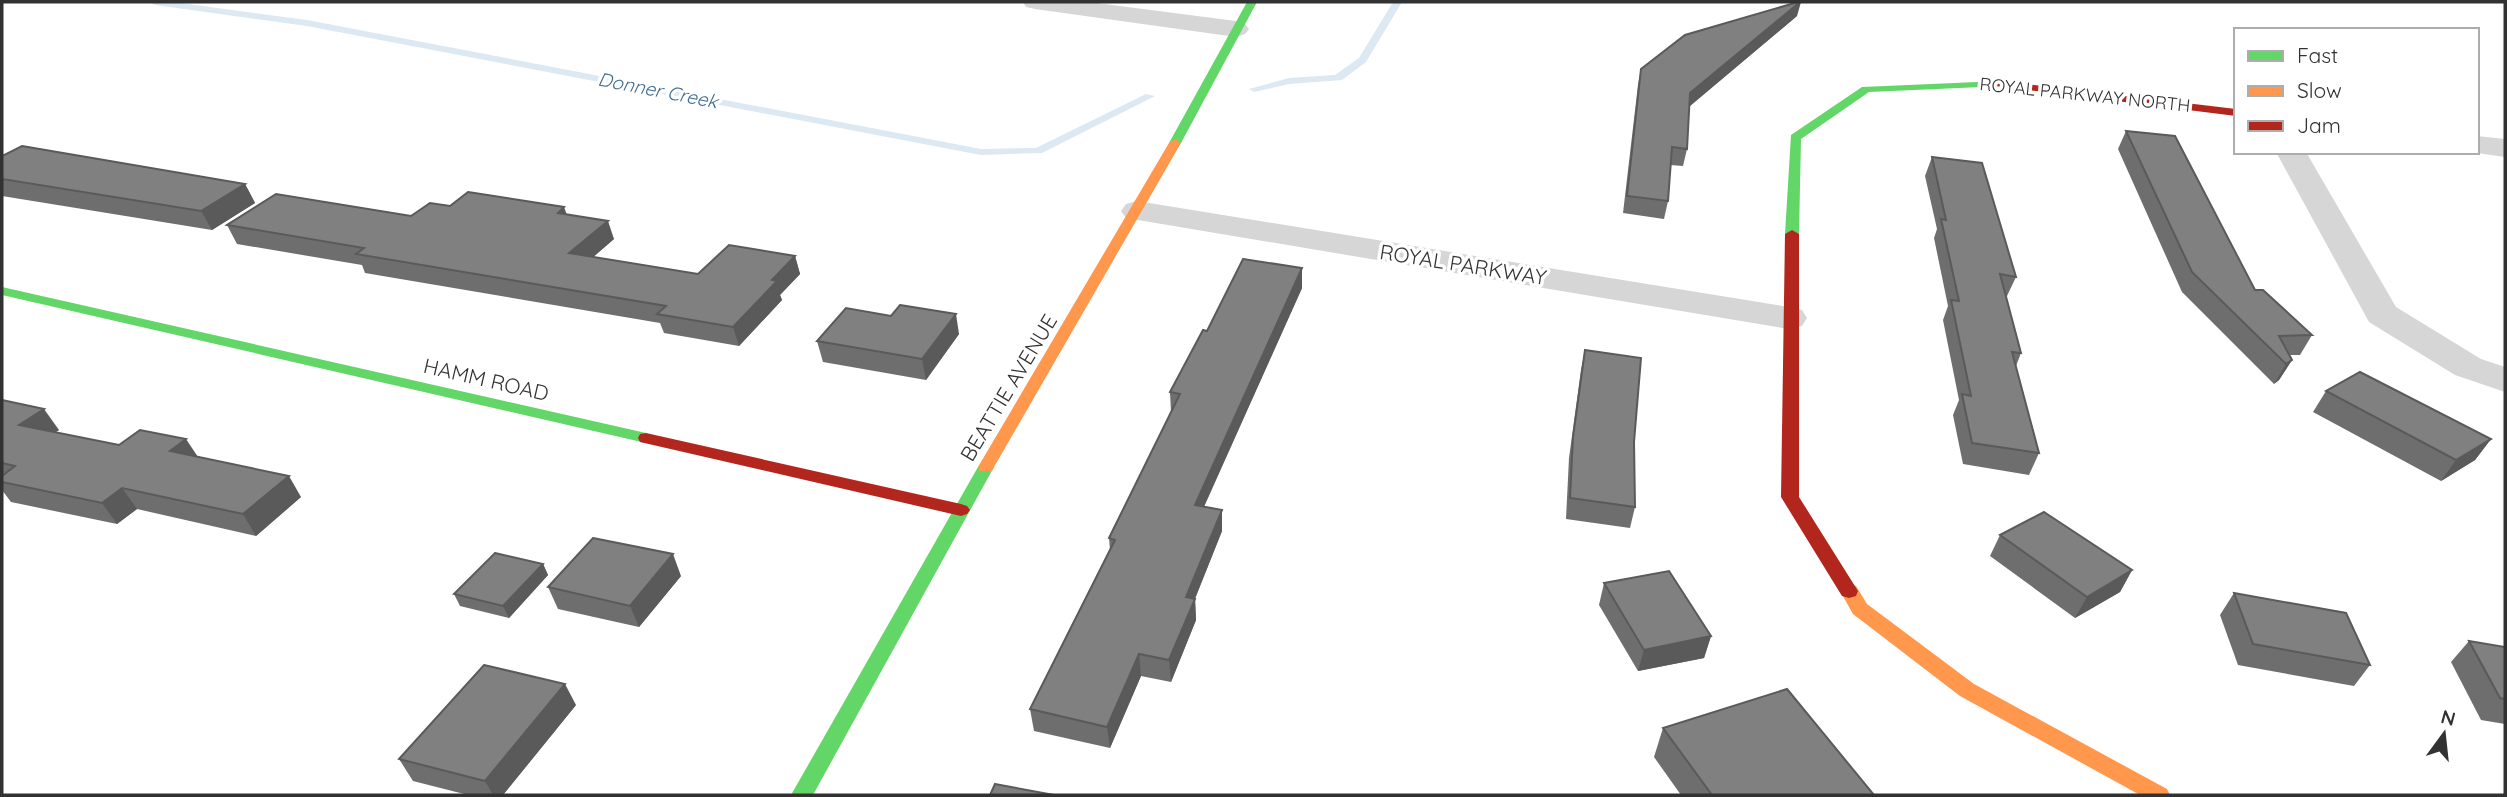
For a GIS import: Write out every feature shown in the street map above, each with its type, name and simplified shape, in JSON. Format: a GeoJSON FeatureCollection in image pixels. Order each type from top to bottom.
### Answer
{"type":"FeatureCollection","features":[{"type":"Feature","properties":{"kind":"street"},"geometry":{"type":"LineString","coordinates":[[1035,2],[1236,29]]}},
{"type":"Feature","properties":{"kind":"street","name":"BEATTIE AVENUE"},"geometry":{"type":"LineString","coordinates":[[802,795],[961,510],[1137,211],[1252,2]]}},
{"type":"Feature","properties":{"kind":"street","name":"ROYAL PARKWAY NORTH"},"geometry":{"type":"LineString","coordinates":[[1788,318],[1795,138],[1866,89],[1988,82],[2234,113]]}},
{"type":"Feature","properties":{"kind":"street"},"geometry":{"type":"LineString","coordinates":[[2479,145],[2505,148]]}},
{"type":"Feature","properties":{"kind":"street"},"geometry":{"type":"LineString","coordinates":[[2292,154],[2382,314],[2468,367],[2505,380]]}},
{"type":"Feature","properties":{"kind":"street","name":"ROYAL PARKWAY"},"geometry":{"type":"LineString","coordinates":[[1137,211],[1788,318]]}},
{"type":"Feature","properties":{"kind":"street","name":"HAMM ROAD"},"geometry":{"type":"LineString","coordinates":[[2,291],[961,510]]}},
{"type":"Feature","properties":{"kind":"street"},"geometry":{"type":"LineString","coordinates":[[1788,318],[1790,498],[1860,609],[1967,690],[2159,795]]}},
{"type":"Feature","properties":{"kind":"building"},"geometry":{"type":"Polygon","coordinates":[[[1798,2],[1690,93],[1687,149],[1672,147],[1668,201],[1627,196],[1641,69],[1685,35],[1798,2]]]}},
{"type":"Feature","properties":{"kind":"building"},"geometry":{"type":"Polygon","coordinates":[[[2126,131],[2175,136],[2255,290],[2263,290],[2312,335],[2279,336],[2292,360],[2286,364],[2192,272],[2126,131]]]}},
{"type":"Feature","properties":{"kind":"building"},"geometry":{"type":"Polygon","coordinates":[[[22,146],[245,184],[201,211],[2,179],[2,156],[22,146]]]}},
{"type":"Feature","properties":{"kind":"building"},"geometry":{"type":"Polygon","coordinates":[[[1932,157],[1982,163],[2016,277],[2000,274],[2021,353],[2012,352],[2039,453],[1972,443],[1962,394],[1971,396],[1951,300],[1959,301],[1941,219],[1946,220],[1932,157]]]}},
{"type":"Feature","properties":{"kind":"building"},"geometry":{"type":"Polygon","coordinates":[[[468,192],[564,207],[558,213],[608,221],[569,253],[698,274],[729,245],[795,256],[772,280],[777,281],[733,327],[657,314],[666,306],[356,254],[364,248],[227,225],[276,194],[411,216],[430,203],[450,206],[468,192]]]}},
{"type":"Feature","properties":{"kind":"building"},"geometry":{"type":"Polygon","coordinates":[[[1243,259],[1302,268],[1195,505],[1222,510],[1186,597],[1195,599],[1169,660],[1139,654],[1107,727],[1030,709],[1115,540],[1109,538],[1180,394],[1170,392],[1203,330],[1207,331],[1243,259]]]}},
{"type":"Feature","properties":{"kind":"building"},"geometry":{"type":"Polygon","coordinates":[[[900,305],[956,314],[922,359],[817,341],[846,308],[891,316],[900,305]]]}},
{"type":"Feature","properties":{"kind":"building"},"geometry":{"type":"Polygon","coordinates":[[[1585,350],[1641,358],[1634,442],[1635,507],[1570,498],[1573,437],[1585,350]]]}},
{"type":"Feature","properties":{"kind":"building"},"geometry":{"type":"Polygon","coordinates":[[[2360,372],[2491,439],[2456,460],[2326,391],[2360,372]]]}},
{"type":"Feature","properties":{"kind":"building"},"geometry":{"type":"Polygon","coordinates":[[[2,400],[44,409],[19,425],[119,445],[140,430],[186,439],[170,451],[289,476],[243,514],[122,488],[102,503],[2,482],[2,476],[15,466],[2,463],[2,400]]]}},
{"type":"Feature","properties":{"kind":"building"},"geometry":{"type":"Polygon","coordinates":[[[2044,512],[2132,570],[2087,597],[2000,535],[2044,512]]]}},
{"type":"Feature","properties":{"kind":"building"},"geometry":{"type":"Polygon","coordinates":[[[593,538],[673,554],[630,606],[548,587],[593,538]]]}},
{"type":"Feature","properties":{"kind":"building"},"geometry":{"type":"Polygon","coordinates":[[[495,553],[543,564],[503,606],[454,594],[495,553]]]}},
{"type":"Feature","properties":{"kind":"building"},"geometry":{"type":"Polygon","coordinates":[[[1669,571],[1711,636],[1644,650],[1604,583],[1669,571]]]}},
{"type":"Feature","properties":{"kind":"building"},"geometry":{"type":"Polygon","coordinates":[[[2234,593],[2346,613],[2370,665],[2253,644],[2234,593]]]}},
{"type":"Feature","properties":{"kind":"building"},"geometry":{"type":"Polygon","coordinates":[[[2469,641],[2505,647],[2505,699],[2500,698],[2469,641]]]}},
{"type":"Feature","properties":{"kind":"building"},"geometry":{"type":"Polygon","coordinates":[[[484,665],[565,684],[485,781],[399,759],[484,665]]]}},
{"type":"Feature","properties":{"kind":"building"},"geometry":{"type":"Polygon","coordinates":[[[1787,689],[1874,795],[1712,795],[1663,728],[1787,689]]]}},
{"type":"Feature","properties":{"kind":"building"},"geometry":{"type":"Polygon","coordinates":[[[995,784],[1054,795],[990,795],[995,784]]]}},
{"type":"Feature","properties":{"kind":"waterway","name":"Donner Creek"},"geometry":{"type":"LineString","coordinates":[[155,2],[307,23],[981,152],[1038,151],[1150,96]]}},
{"type":"Feature","properties":{"kind":"waterway","name":"Donner Creek"},"geometry":{"type":"LineString","coordinates":[[1254,89],[1289,81],[1338,78],[1363,60],[1397,2]]}},
{"type":"Feature","properties":{"kind":"traffic: fast"},"geometry":{"type":"LineString","coordinates":[[1175,143],[1252,2]]}},
{"type":"Feature","properties":{"kind":"traffic: fast"},"geometry":{"type":"LineString","coordinates":[[1792,234],[1795,138],[1866,89],[2000,84]]}},
{"type":"Feature","properties":{"kind":"traffic: fast"},"geometry":{"type":"LineString","coordinates":[[2,291],[646,438]]}},
{"type":"Feature","properties":{"kind":"traffic: fast"},"geometry":{"type":"LineString","coordinates":[[802,795],[986,467]]}},
{"type":"Feature","properties":{"kind":"traffic: slow"},"geometry":{"type":"LineString","coordinates":[[986,467],[1175,143]]}},
{"type":"Feature","properties":{"kind":"traffic: slow"},"geometry":{"type":"LineString","coordinates":[[1849,591],[1860,609],[1967,690],[2159,795]]}},
{"type":"Feature","properties":{"kind":"traffic: jam"},"geometry":{"type":"LineString","coordinates":[[2000,84],[2234,113]]}},
{"type":"Feature","properties":{"kind":"traffic: jam"},"geometry":{"type":"LineString","coordinates":[[1792,234],[1790,497],[1849,591]]}},
{"type":"Feature","properties":{"kind":"traffic: jam"},"geometry":{"type":"LineString","coordinates":[[646,438],[961,510]]}}]}
